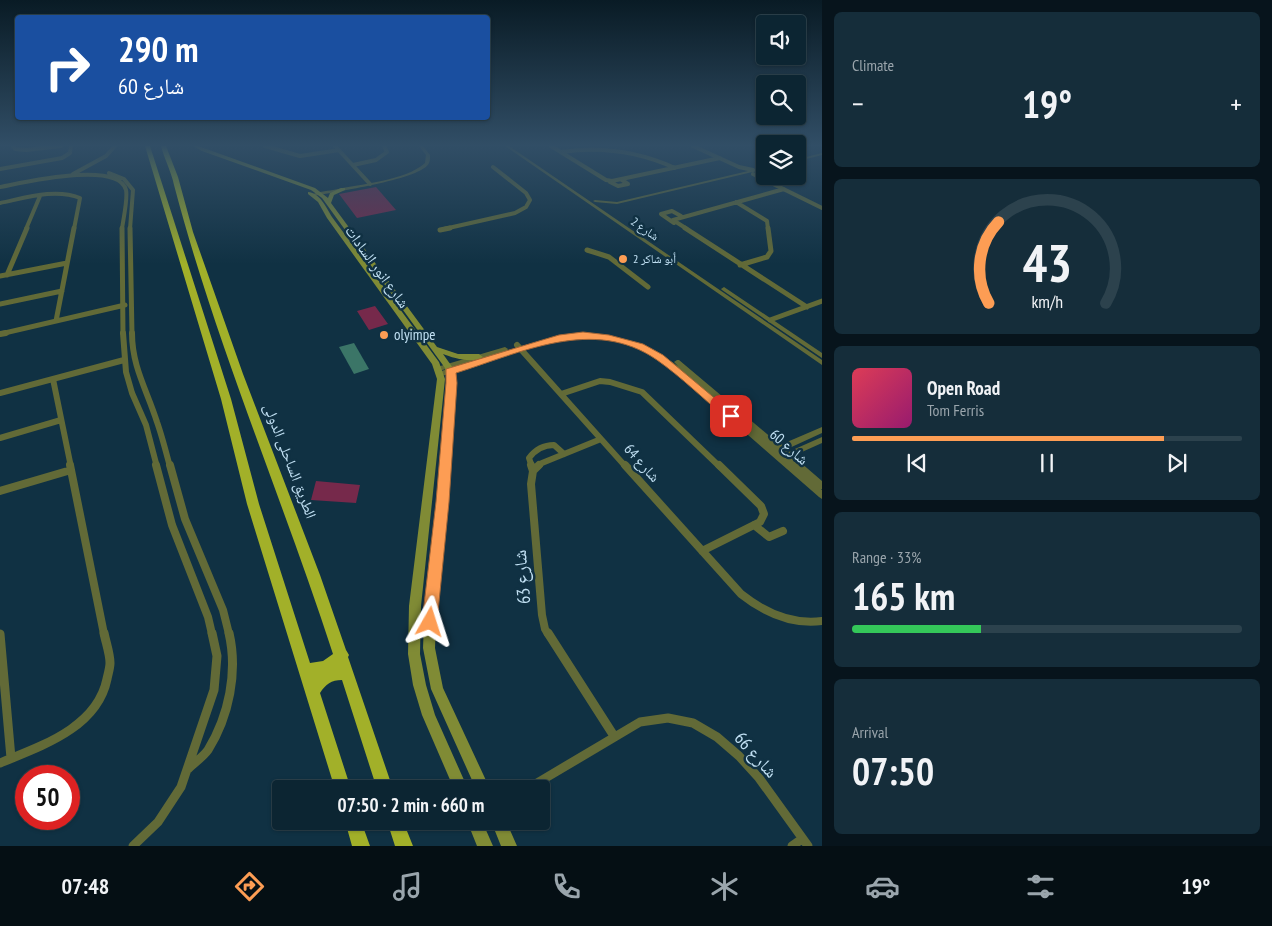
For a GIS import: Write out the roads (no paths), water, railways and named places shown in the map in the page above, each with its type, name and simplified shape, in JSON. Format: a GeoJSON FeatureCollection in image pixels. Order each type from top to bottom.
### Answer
{"type":"FeatureCollection","features":[{"type":"Feature","properties":{"kind":"highway"},"geometry":{"type":"LineString","coordinates":[[159,185],[226,399],[253,504],[340,780]]}},
{"type":"Feature","properties":{"kind":"highway","name":"الطريق الساحلى الدولى"},"geometry":{"type":"LineString","coordinates":[[176,185],[238,374],[314,576],[342,655],[382,780]]}},
{"type":"Feature","properties":{"kind":"highway"},"geometry":{"type":"LineString","coordinates":[[305,670],[322,669],[333,664],[342,655]]}},
{"type":"Feature","properties":{"kind":"highway"},"geometry":{"type":"LineString","coordinates":[[312,692],[325,676],[336,672],[348,675]]}},
{"type":"Feature","properties":{"kind":"highway"},"geometry":{"type":"LineString","coordinates":[[356,830],[361,846]]}},
{"type":"Feature","properties":{"kind":"highway"},"geometry":{"type":"LineString","coordinates":[[398,830],[404,846]]}},
{"type":"Feature","properties":{"kind":"main road","name":"شارع انور السادات"},"geometry":{"type":"LineString","coordinates":[[294,185],[315,193],[329,202],[434,346],[444,370]]}},
{"type":"Feature","properties":{"kind":"main road"},"geometry":{"type":"LineString","coordinates":[[329,202],[331,195],[343,189]]}},
{"type":"Feature","properties":{"kind":"main road","name":"شارع انور السادات"},"geometry":{"type":"LineString","coordinates":[[315,193],[444,370]]}},
{"type":"Feature","properties":{"kind":"main road"},"geometry":{"type":"LineString","coordinates":[[434,346],[457,357],[479,357]]}},
{"type":"Feature","properties":{"kind":"main road"},"geometry":{"type":"LineString","coordinates":[[444,370],[414,624],[414,656],[419,688],[457,780]]}},
{"type":"Feature","properties":{"kind":"main road"},"geometry":{"type":"LineString","coordinates":[[444,370],[451,383],[429,634],[431,664],[443,704],[479,780]]}},
{"type":"Feature","properties":{"kind":"main road"},"geometry":{"type":"LineString","coordinates":[[428,501],[442,502]]}},
{"type":"Feature","properties":{"kind":"main road"},"geometry":{"type":"LineString","coordinates":[[478,830],[485,846]]}},
{"type":"Feature","properties":{"kind":"main road"},"geometry":{"type":"LineString","coordinates":[[502,830],[508,846]]}},
{"type":"Feature","properties":{"kind":"street"},"geometry":{"type":"LineString","coordinates":[[122,185],[126,195],[122,230],[124,360],[132,393],[146,425],[172,525],[206,609],[217,656],[214,690],[188,769],[171,805],[158,822],[133,846]]}},
{"type":"Feature","properties":{"kind":"street"},"geometry":{"type":"LineString","coordinates":[[130,185],[133,190],[130,229],[132,349],[136,369],[142,389],[157,421],[185,519],[215,587],[233,652],[231,688],[220,726],[207,752],[188,769]]}},
{"type":"Feature","properties":{"kind":"street"},"geometry":{"type":"LineString","coordinates":[[315,193],[356,185]]}},
{"type":"Feature","properties":{"kind":"street"},"geometry":{"type":"LineString","coordinates":[[315,193],[358,185]]}},
{"type":"Feature","properties":{"kind":"street"},"geometry":{"type":"LineString","coordinates":[[440,230],[515,213],[528,206],[530,200],[526,193],[516,185]]}},
{"type":"Feature","properties":{"kind":"street","name":"شارع 2"},"geometry":{"type":"LineString","coordinates":[[568,185],[767,321],[822,356]]}},
{"type":"Feature","properties":{"kind":"street","name":"شارع 2"},"geometry":{"type":"LineString","coordinates":[[569,185],[595,201],[614,208],[654,244]]}},
{"type":"Feature","properties":{"kind":"street"},"geometry":{"type":"LineString","coordinates":[[614,208],[696,185]]}},
{"type":"Feature","properties":{"kind":"street"},"geometry":{"type":"LineString","coordinates":[[595,201],[614,208],[701,185]]}},
{"type":"Feature","properties":{"kind":"street"},"geometry":{"type":"LineString","coordinates":[[778,185],[822,208]]}},
{"type":"Feature","properties":{"kind":"street"},"geometry":{"type":"LineString","coordinates":[[675,224],[673,220],[681,216],[784,189]]}},
{"type":"Feature","properties":{"kind":"street"},"geometry":{"type":"LineString","coordinates":[[0,203],[40,196],[70,194],[80,198],[56,321]]}},
{"type":"Feature","properties":{"kind":"street"},"geometry":{"type":"LineString","coordinates":[[7,275],[40,196]]}},
{"type":"Feature","properties":{"kind":"street"},"geometry":{"type":"LineString","coordinates":[[812,203],[822,200]]}},
{"type":"Feature","properties":{"kind":"street"},"geometry":{"type":"LineString","coordinates":[[736,202],[768,222],[771,251],[766,257],[740,265]]}},
{"type":"Feature","properties":{"kind":"street"},"geometry":{"type":"LineString","coordinates":[[681,216],[672,211],[661,214],[807,307]]}},
{"type":"Feature","properties":{"kind":"street"},"geometry":{"type":"LineString","coordinates":[[587,250],[609,257],[648,287]]}},
{"type":"Feature","properties":{"kind":"street"},"geometry":{"type":"LineString","coordinates":[[0,276],[67,263]]}},
{"type":"Feature","properties":{"kind":"street"},"geometry":{"type":"LineString","coordinates":[[0,304],[62,292]]}},
{"type":"Feature","properties":{"kind":"street"},"geometry":{"type":"LineString","coordinates":[[767,321],[822,302]]}},
{"type":"Feature","properties":{"kind":"street"},"geometry":{"type":"LineString","coordinates":[[0,334],[132,304]]}},
{"type":"Feature","properties":{"kind":"street","name":"شارع 2"},"geometry":{"type":"LineString","coordinates":[[767,321],[822,363]]}},
{"type":"Feature","properties":{"kind":"street","name":"شارع 60"},"geometry":{"type":"LineString","coordinates":[[444,370],[479,357],[562,337],[583,335],[606,337],[640,346],[676,369],[776,450],[822,494]]}},
{"type":"Feature","properties":{"kind":"street","name":"شارع 60"},"geometry":{"type":"LineString","coordinates":[[444,370],[519,347]]}},
{"type":"Feature","properties":{"kind":"street","name":"شارع 64"},"geometry":{"type":"LineString","coordinates":[[519,347],[747,599],[761,609],[786,619],[800,622],[822,622]]}},
{"type":"Feature","properties":{"kind":"street"},"geometry":{"type":"LineString","coordinates":[[0,393],[124,360]]}},
{"type":"Feature","properties":{"kind":"street"},"geometry":{"type":"LineString","coordinates":[[0,763],[64,736],[80,724],[93,710],[103,694],[109,678],[110,664],[53,379]]}},
{"type":"Feature","properties":{"kind":"street"},"geometry":{"type":"LineString","coordinates":[[560,394],[600,381],[635,389],[646,394],[761,506],[764,517],[760,522],[702,551]]}},
{"type":"Feature","properties":{"kind":"street"},"geometry":{"type":"LineString","coordinates":[[0,438],[61,420]]}},
{"type":"Feature","properties":{"kind":"street"},"geometry":{"type":"LineString","coordinates":[[776,450],[822,430]]}},
{"type":"Feature","properties":{"kind":"street"},"geometry":{"type":"LineString","coordinates":[[534,471],[542,463],[601,439]]}},
{"type":"Feature","properties":{"kind":"street"},"geometry":{"type":"LineString","coordinates":[[784,457],[822,440]]}},
{"type":"Feature","properties":{"kind":"street","name":"شارع 63"},"geometry":{"type":"LineString","coordinates":[[564,454],[553,445],[532,452],[529,457],[534,471],[531,484],[543,623],[553,643],[614,736]]}},
{"type":"Feature","properties":{"kind":"street","name":"شارع 60"},"geometry":{"type":"LineString","coordinates":[[784,457],[822,486]]}},
{"type":"Feature","properties":{"kind":"street"},"geometry":{"type":"LineString","coordinates":[[0,491],[71,470]]}},
{"type":"Feature","properties":{"kind":"street"},"geometry":{"type":"LineString","coordinates":[[754,525],[769,537],[783,531]]}},
{"type":"Feature","properties":{"kind":"street"},"geometry":{"type":"LineString","coordinates":[[0,634],[11,758]]}},
{"type":"Feature","properties":{"kind":"street","name":"شارع 66"},"geometry":{"type":"LineString","coordinates":[[542,780],[640,722],[655,718],[681,720],[706,730],[729,746],[743,759],[805,842]]}},
{"type":"Feature","properties":{"kind":"street"},"geometry":{"type":"LineString","coordinates":[[792,846],[805,842]]}},
{"type":"Feature","properties":{"kind":"place","name":"أبو شاكر 2"},"geometry":{"type":"Point","coordinates":[623,259]}},
{"type":"Feature","properties":{"kind":"place","name":"olyimpe"},"geometry":{"type":"Point","coordinates":[384,335]}}]}
